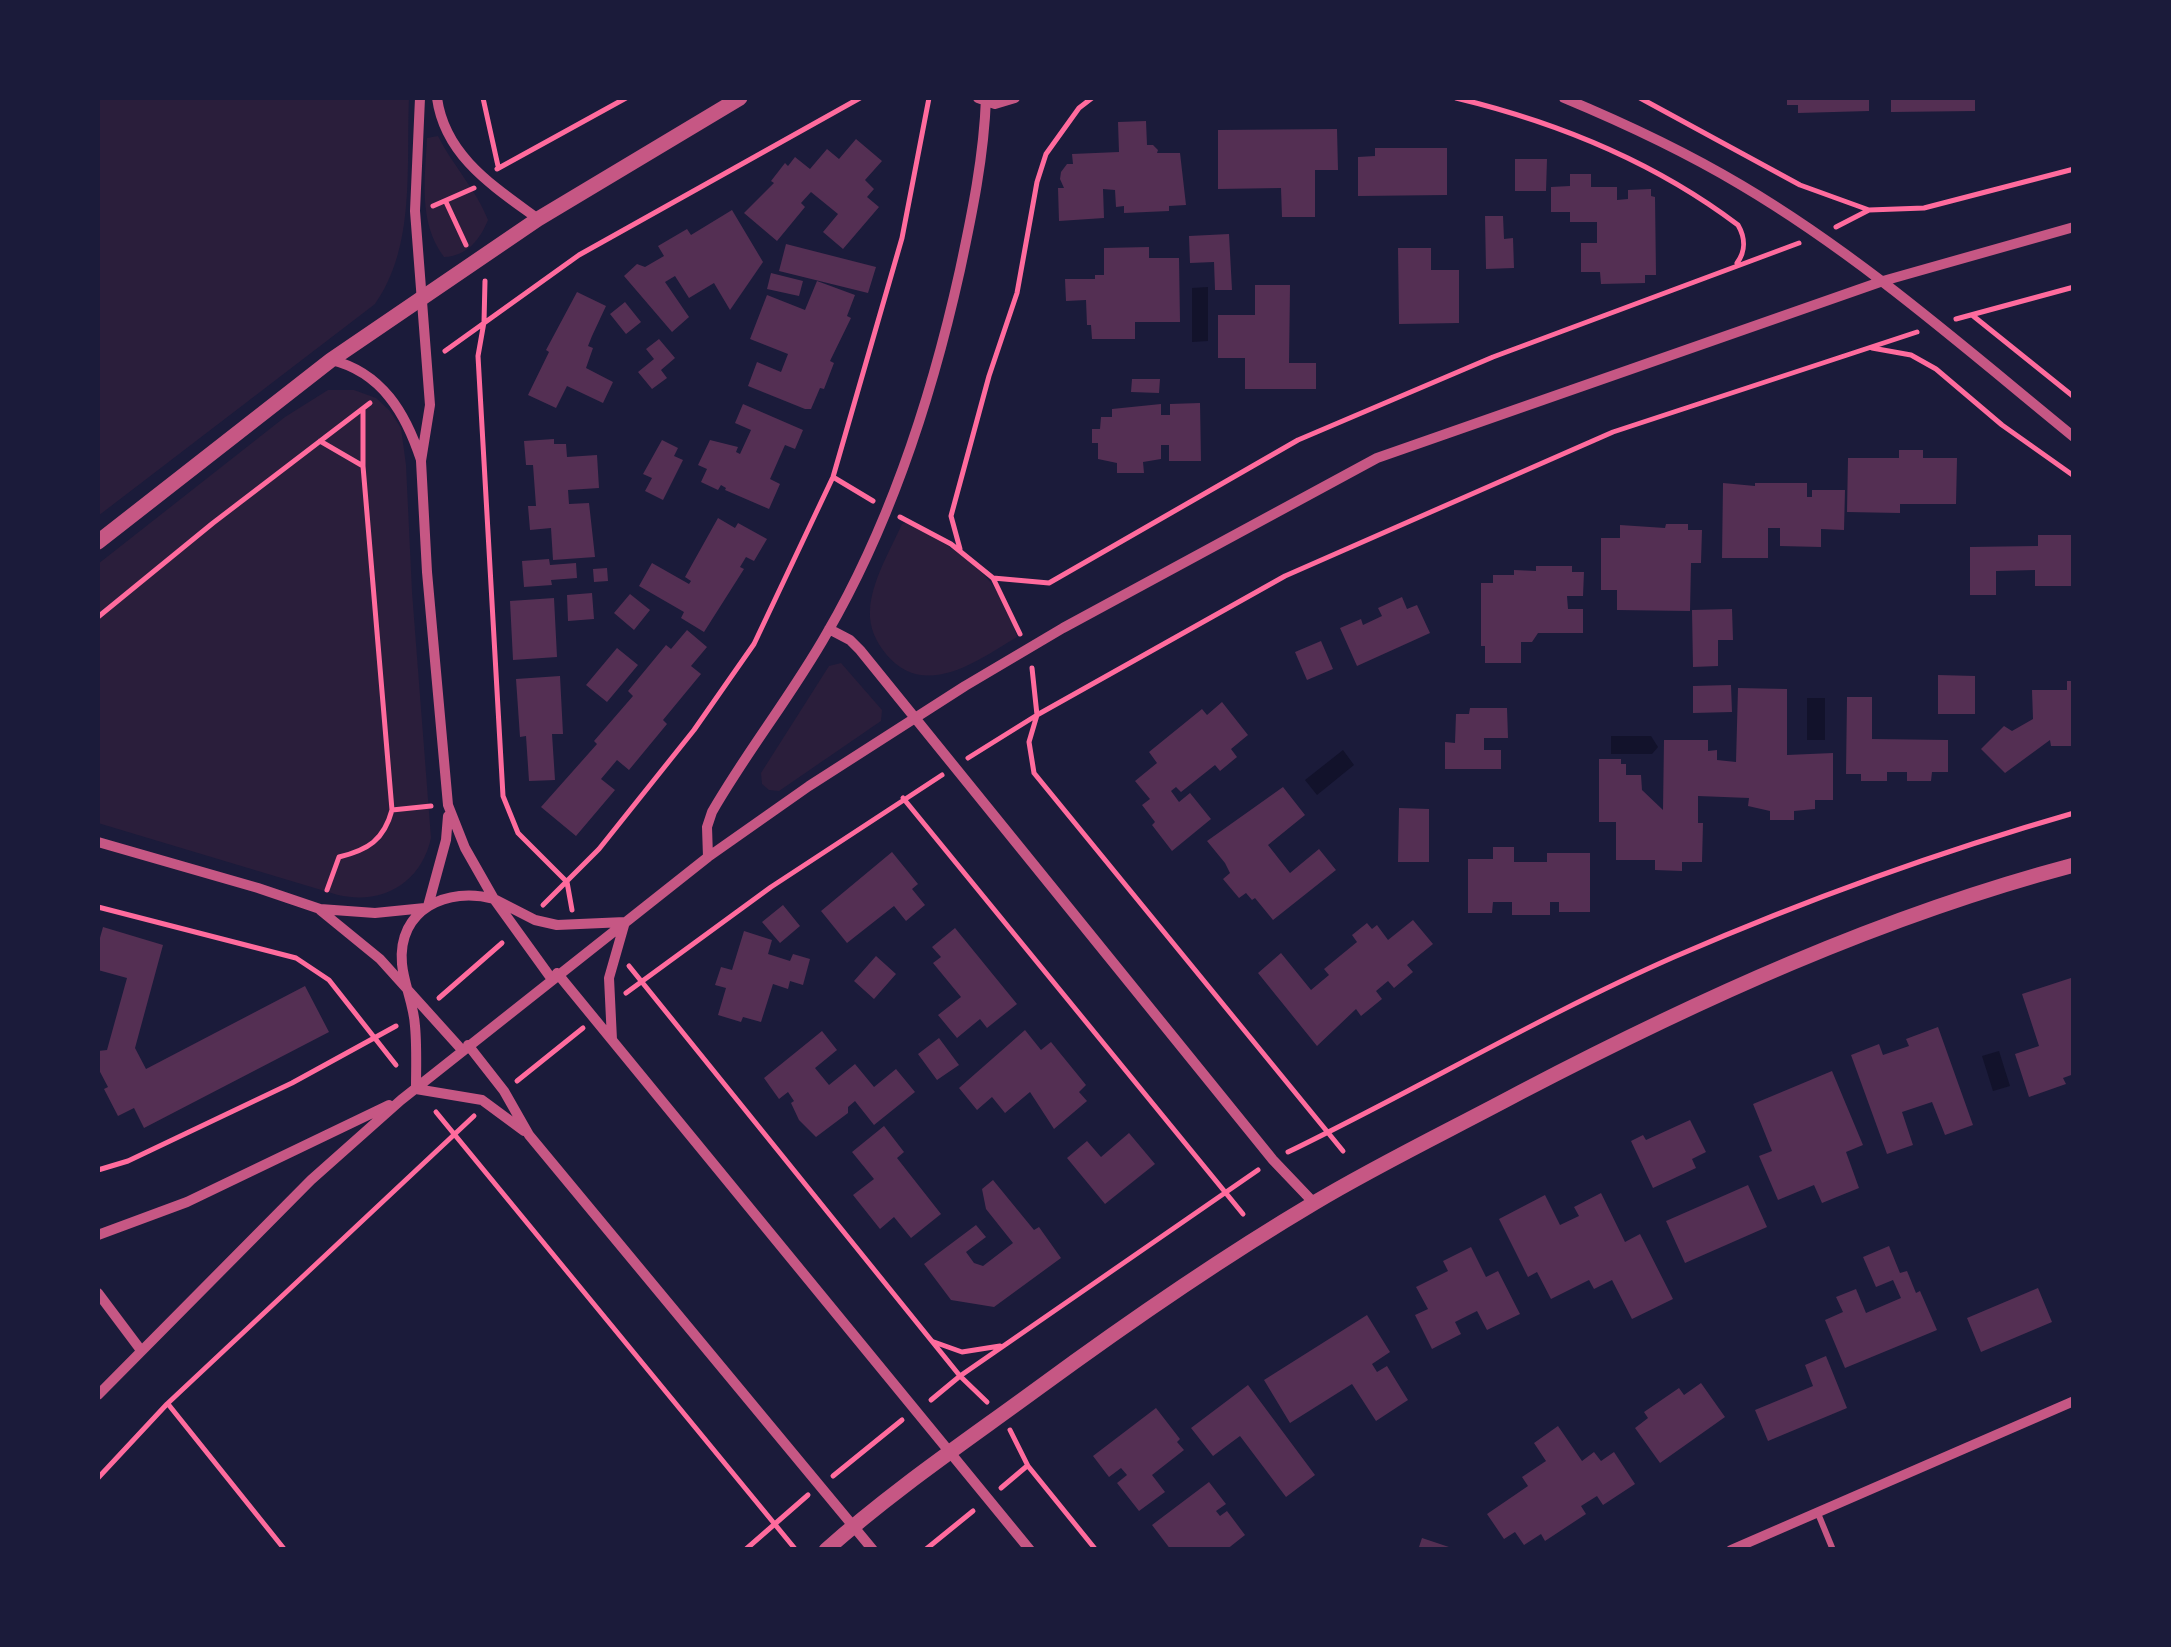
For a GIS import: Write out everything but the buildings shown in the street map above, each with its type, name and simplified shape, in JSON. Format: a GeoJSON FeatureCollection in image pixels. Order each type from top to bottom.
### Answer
{"type":"FeatureCollection","features":[{"type":"Feature","properties":{"kind":"street"},"geometry":{"type":"LineString","coordinates":[[416,1089],[416,1025],[402,961],[411,926],[427,907],[446,840],[448,805],[426,572],[421,461],[430,405],[414,211],[420,98]]}},
{"type":"Feature","properties":{"kind":"street"},"geometry":{"type":"LineString","coordinates":[[437,98],[444,130],[457,149],[482,178],[538,219]]}},
{"type":"Feature","properties":{"kind":"street"},"geometry":{"type":"LineString","coordinates":[[98,542],[331,360],[538,219],[740,98]]}},
{"type":"Feature","properties":{"kind":"street"},"geometry":{"type":"LineString","coordinates":[[708,857],[707,827],[712,812],[830,629],[886,509],[927,404],[947,327],[973,210],[983,99],[1000,104],[1016,98]]}},
{"type":"Feature","properties":{"kind":"street"},"geometry":{"type":"LineString","coordinates":[[1564,98],[1612,118],[1742,186],[1883,281],[2074,437]]}},
{"type":"Feature","properties":{"kind":"street"},"geometry":{"type":"LineString","coordinates":[[98,1395],[311,1180],[401,1100],[708,857],[914,717],[1377,458],[1883,281],[2074,228]]}},
{"type":"Feature","properties":{"kind":"street"},"geometry":{"type":"LineString","coordinates":[[331,360],[362,372],[392,399],[408,423],[421,461]]}},
{"type":"Feature","properties":{"kind":"street"},"geometry":{"type":"LineString","coordinates":[[830,629],[855,645],[1273,1160],[1314,1203]]}},
{"type":"Feature","properties":{"kind":"street"},"geometry":{"type":"LineString","coordinates":[[448,805],[465,848],[516,931],[596,1018],[1030,1550]]}},
{"type":"Feature","properties":{"kind":"street"},"geometry":{"type":"LineString","coordinates":[[98,842],[320,910],[375,913],[427,907],[458,894],[494,899],[530,918],[557,926],[624,922]]}},
{"type":"Feature","properties":{"kind":"street"},"geometry":{"type":"LineString","coordinates":[[826,1550],[950,1451],[1210,1267],[1314,1203],[1618,1041],[1764,975],[1920,913],[2074,865]]}},
{"type":"Feature","properties":{"kind":"street"},"geometry":{"type":"LineString","coordinates":[[320,910],[380,958],[504,1091],[529,1135],[873,1550]]}},
{"type":"Feature","properties":{"kind":"street"},"geometry":{"type":"LineString","coordinates":[[612,1040],[608,978],[624,922]]}},
{"type":"Feature","properties":{"kind":"street"},"geometry":{"type":"LineString","coordinates":[[416,1089],[490,1104],[529,1135]]}},
{"type":"Feature","properties":{"kind":"street"},"geometry":{"type":"LineString","coordinates":[[98,1235],[215,1189],[401,1100]]}},
{"type":"Feature","properties":{"kind":"street"},"geometry":{"type":"LineString","coordinates":[[98,1293],[140,1349]]}},
{"type":"Feature","properties":{"kind":"street"},"geometry":{"type":"LineString","coordinates":[[1731,1550],[2074,1401]]}},
{"type":"Feature","properties":{"kind":"lane"},"geometry":{"type":"LineString","coordinates":[[1816,1510],[1834,1550]]}},
{"type":"Feature","properties":{"kind":"path"},"geometry":{"type":"LineString","coordinates":[[483,98],[498,169]]}},
{"type":"Feature","properties":{"kind":"path"},"geometry":{"type":"LineString","coordinates":[[414,211],[474,189],[482,178],[626,98]]}},
{"type":"Feature","properties":{"kind":"path"},"geometry":{"type":"LineString","coordinates":[[579,255],[860,98]]}},
{"type":"Feature","properties":{"kind":"path"},"geometry":{"type":"LineString","coordinates":[[530,918],[598,849],[694,730],[754,644],[832,477],[902,238],[929,98]]}},
{"type":"Feature","properties":{"kind":"path"},"geometry":{"type":"LineString","coordinates":[[961,552],[951,516],[989,376],[1017,293],[1037,182],[1046,154],[1078,108],[1092,98]]}},
{"type":"Feature","properties":{"kind":"path"},"geometry":{"type":"LineString","coordinates":[[1456,98],[1552,126],[1643,165],[1738,225],[1744,248],[1736,265]]}},
{"type":"Feature","properties":{"kind":"path"},"geometry":{"type":"LineString","coordinates":[[1640,98],[1800,185],[1869,210],[1924,208],[2074,169]]}},
{"type":"Feature","properties":{"kind":"path"},"geometry":{"type":"LineString","coordinates":[[446,202],[485,281],[478,356],[504,796],[518,833],[568,882],[572,911],[587,925]]}},
{"type":"Feature","properties":{"kind":"path"},"geometry":{"type":"LineString","coordinates":[[992,578],[1049,583],[1298,440],[1493,357],[1818,237],[1869,210]]}},
{"type":"Feature","properties":{"kind":"path"},"geometry":{"type":"LineString","coordinates":[[608,1008],[640,980],[903,798],[1037,716],[1284,576],[1613,432],[1938,324],[2074,286]]}},
{"type":"Feature","properties":{"kind":"path"},"geometry":{"type":"LineString","coordinates":[[1972,315],[2074,397]]}},
{"type":"Feature","properties":{"kind":"path"},"geometry":{"type":"LineString","coordinates":[[1868,348],[1911,354],[1936,369],[2002,424],[2074,476]]}},
{"type":"Feature","properties":{"kind":"path"},"geometry":{"type":"LineString","coordinates":[[320,910],[339,857],[369,848],[382,836],[392,810],[363,466],[363,408]]}},
{"type":"Feature","properties":{"kind":"path"},"geometry":{"type":"LineString","coordinates":[[318,440],[363,466]]}},
{"type":"Feature","properties":{"kind":"path"},"geometry":{"type":"LineString","coordinates":[[832,477],[961,552],[992,578],[1022,638],[1032,670],[1037,716],[1028,742],[1034,773],[1343,1151]]}},
{"type":"Feature","properties":{"kind":"path"},"geometry":{"type":"LineString","coordinates":[[98,617],[212,523]]}},
{"type":"Feature","properties":{"kind":"path"},"geometry":{"type":"LineString","coordinates":[[903,798],[1243,1214]]}},
{"type":"Feature","properties":{"kind":"path"},"geometry":{"type":"LineString","coordinates":[[392,810],[448,805]]}},
{"type":"Feature","properties":{"kind":"path"},"geometry":{"type":"LineString","coordinates":[[930,1401],[1004,1345],[1273,1160],[1480,1051],[1674,958],[1921,862],[2074,813]]}},
{"type":"Feature","properties":{"kind":"path"},"geometry":{"type":"LineString","coordinates":[[98,907],[296,958],[329,980],[376,1038]]}},
{"type":"Feature","properties":{"kind":"path"},"geometry":{"type":"LineString","coordinates":[[444,994],[516,931]]}},
{"type":"Feature","properties":{"kind":"path"},"geometry":{"type":"LineString","coordinates":[[615,950],[960,1376],[986,1400]]}},
{"type":"Feature","properties":{"kind":"path"},"geometry":{"type":"LineString","coordinates":[[504,1091],[596,1018]]}},
{"type":"Feature","properties":{"kind":"path"},"geometry":{"type":"LineString","coordinates":[[98,1170],[145,1153],[292,1083],[405,1021]]}},
{"type":"Feature","properties":{"kind":"path"},"geometry":{"type":"LineString","coordinates":[[416,1089],[796,1550]]}},
{"type":"Feature","properties":{"kind":"path"},"geometry":{"type":"LineString","coordinates":[[98,1478],[168,1404],[454,1132],[490,1104]]}},
{"type":"Feature","properties":{"kind":"path"},"geometry":{"type":"LineString","coordinates":[[931,1340],[962,1352],[1004,1345]]}},
{"type":"Feature","properties":{"kind":"path"},"geometry":{"type":"LineString","coordinates":[[168,1404],[286,1550]]}},
{"type":"Feature","properties":{"kind":"path"},"geometry":{"type":"LineString","coordinates":[[832,1476],[902,1420]]}},
{"type":"Feature","properties":{"kind":"path"},"geometry":{"type":"LineString","coordinates":[[1013,1434],[1028,1466],[1096,1550]]}},
{"type":"Feature","properties":{"kind":"path"},"geometry":{"type":"LineString","coordinates":[[1008,1482],[1028,1466]]}},
{"type":"Feature","properties":{"kind":"path"},"geometry":{"type":"LineString","coordinates":[[746,1550],[802,1500]]}},
{"type":"Feature","properties":{"kind":"path"},"geometry":{"type":"LineString","coordinates":[[925,1550],[971,1512]]}},
{"type":"Feature","properties":{"kind":"shaded area"},"geometry":{"type":"Polygon","coordinates":[[[98,98],[409,98],[403,231],[388,281],[375,304],[98,516],[98,98]]]}},
{"type":"Feature","properties":{"kind":"shaded area"},"geometry":{"type":"Polygon","coordinates":[[[438,136],[488,220],[472,245],[444,257],[430,229],[425,200],[427,138],[438,136]]]}},
{"type":"Feature","properties":{"kind":"shaded area"},"geometry":{"type":"Polygon","coordinates":[[[1208,287],[1208,341],[1192,342],[1192,288],[1208,287]]]}},
{"type":"Feature","properties":{"kind":"shaded area"},"geometry":{"type":"Polygon","coordinates":[[[328,390],[354,390],[376,398],[389,410],[401,428],[406,465],[431,838],[419,867],[409,878],[398,887],[370,897],[338,895],[98,823],[98,564],[285,417],[328,390]]]}},
{"type":"Feature","properties":{"kind":"shaded area"},"geometry":{"type":"Polygon","coordinates":[[[908,522],[976,567],[1001,597],[1017,637],[969,665],[934,675],[901,668],[886,654],[872,628],[871,600],[902,524],[908,522]]]}},
{"type":"Feature","properties":{"kind":"shaded area"},"geometry":{"type":"Polygon","coordinates":[[[841,663],[882,710],[881,721],[779,791],[769,790],[762,784],[761,773],[829,666],[841,663]]]}},
{"type":"Feature","properties":{"kind":"shaded area"},"geometry":{"type":"Polygon","coordinates":[[[1807,698],[1825,698],[1825,740],[1807,740],[1807,698]]]}},
{"type":"Feature","properties":{"kind":"shaded area"},"geometry":{"type":"Polygon","coordinates":[[[1611,736],[1651,736],[1658,747],[1652,754],[1611,754],[1611,736]]]}},
{"type":"Feature","properties":{"kind":"shaded area"},"geometry":{"type":"Polygon","coordinates":[[[1343,750],[1354,765],[1317,795],[1305,780],[1343,750]]]}},
{"type":"Feature","properties":{"kind":"shaded area"},"geometry":{"type":"Polygon","coordinates":[[[1999,1051],[2010,1086],[1993,1091],[1982,1056],[1999,1051]]]}}]}
